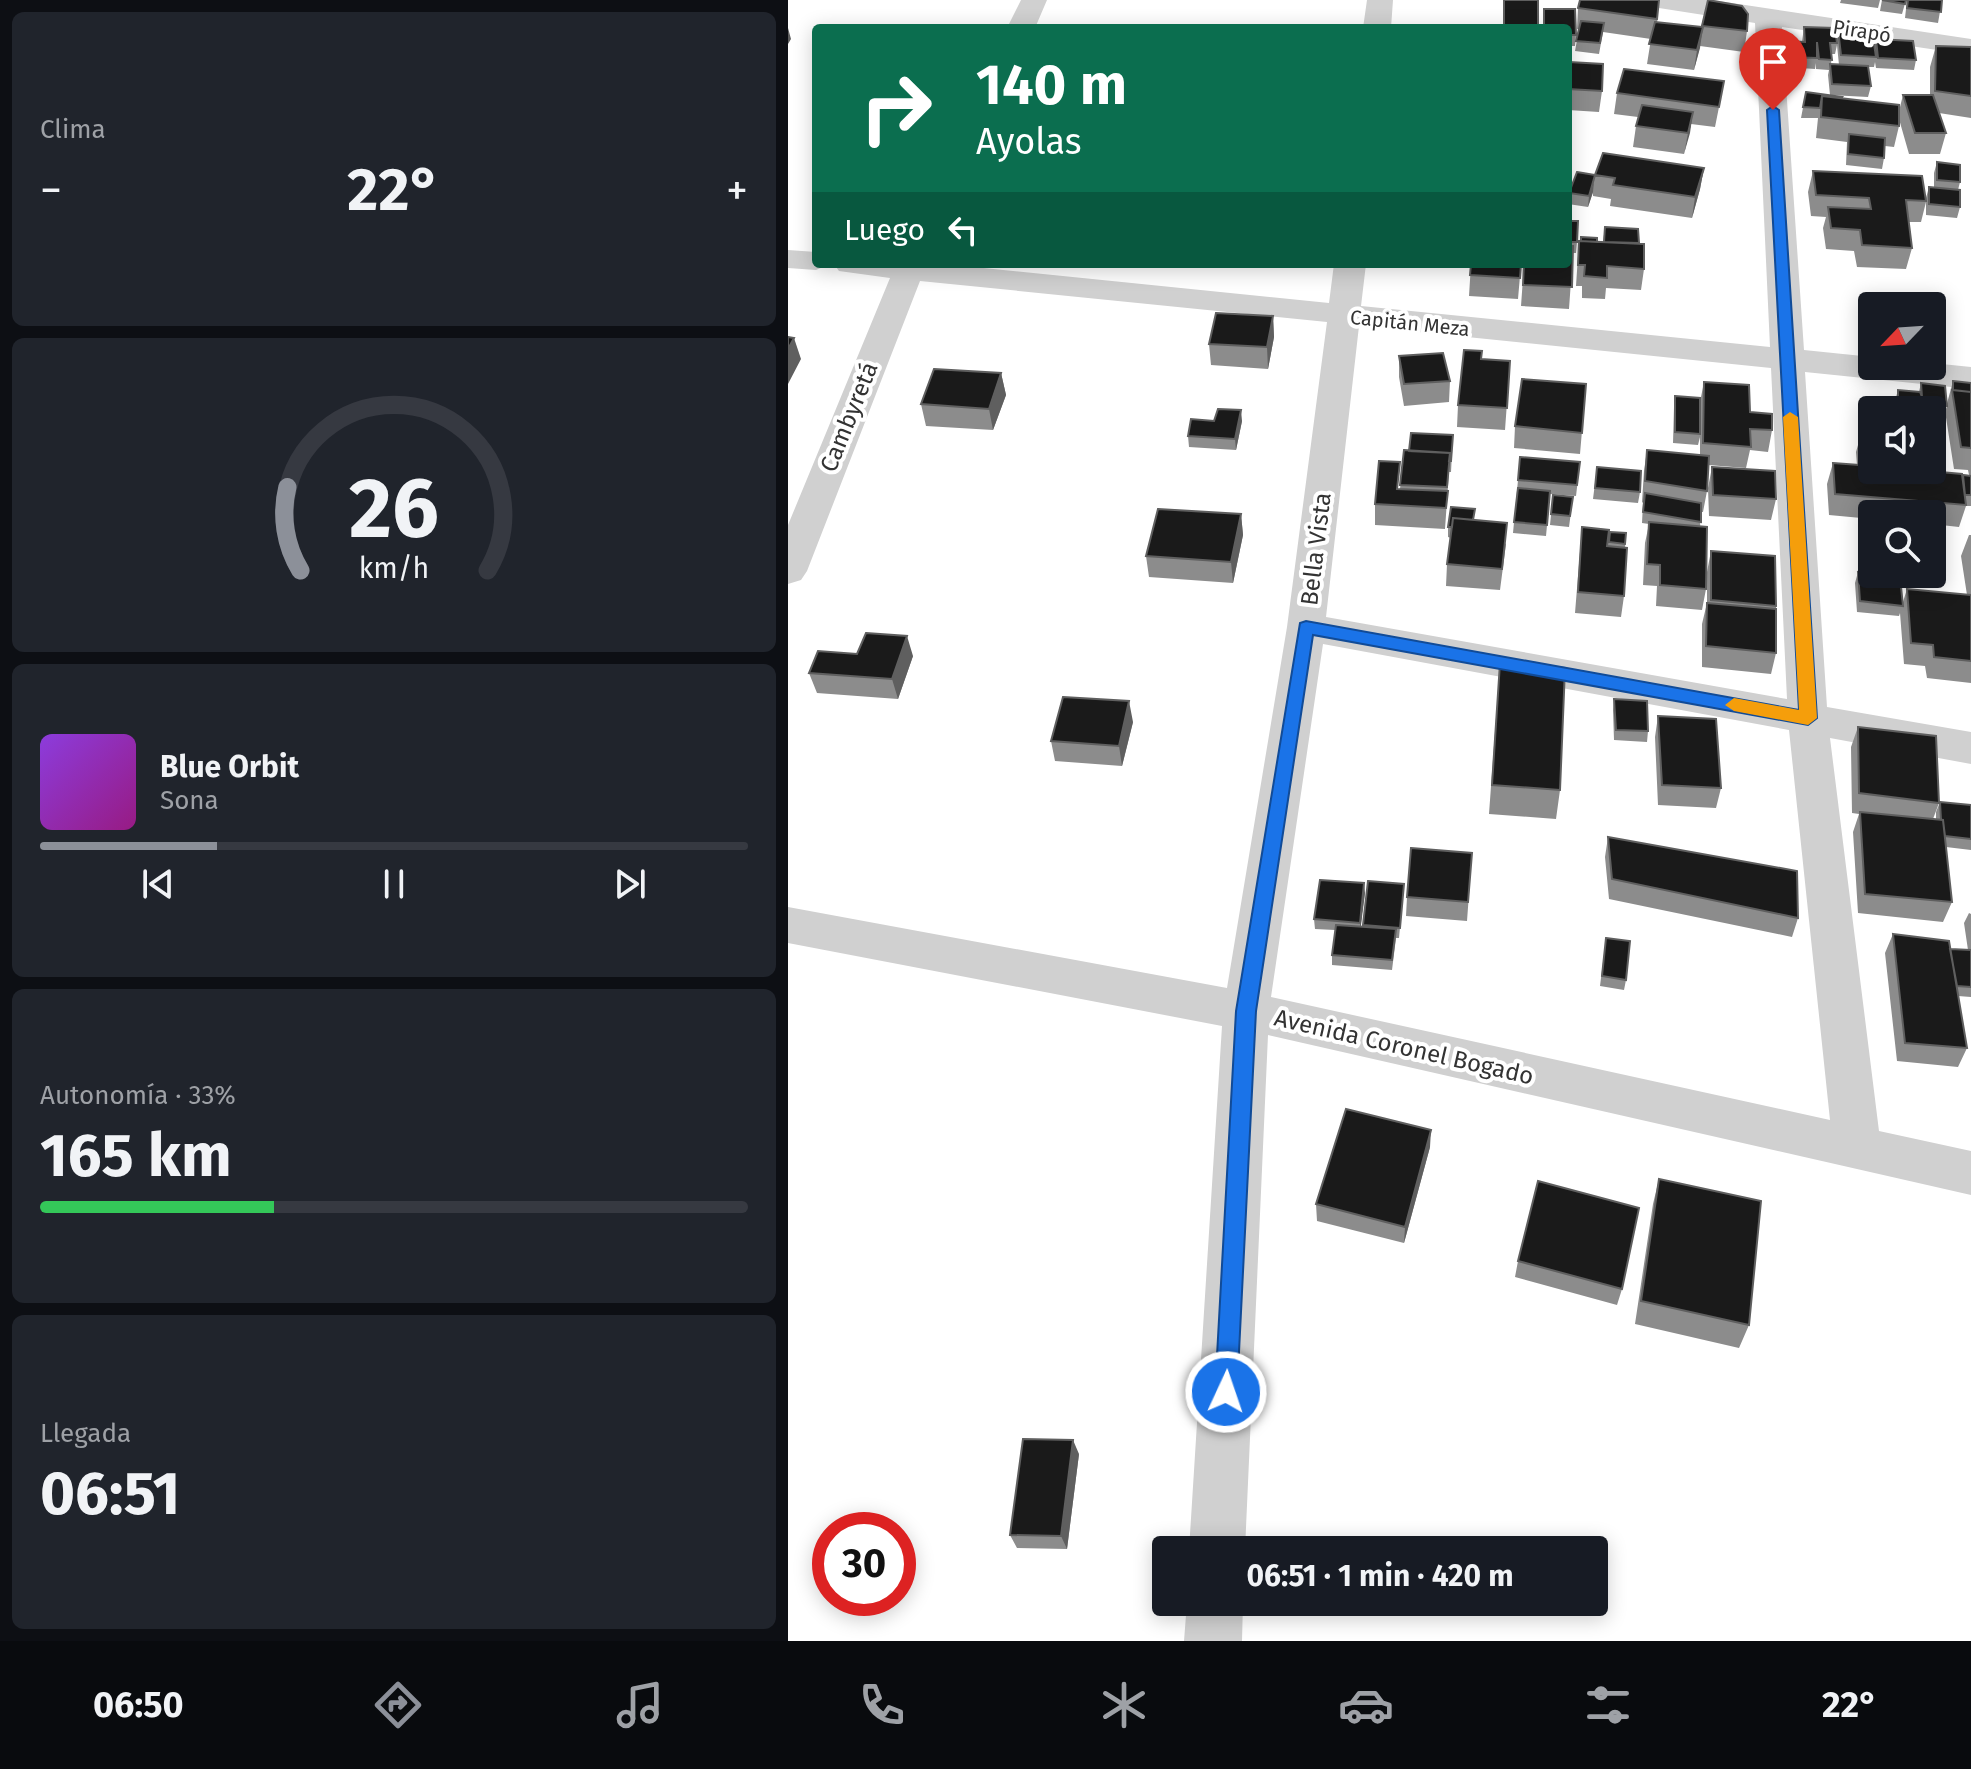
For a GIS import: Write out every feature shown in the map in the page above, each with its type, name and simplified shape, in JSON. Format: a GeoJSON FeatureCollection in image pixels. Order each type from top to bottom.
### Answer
{"type":"FeatureCollection","features":[{"type":"Feature","properties":{"kind":"street"},"geometry":{"type":"LineString","coordinates":[[1023,24],[1034,0]]}},
{"type":"Feature","properties":{"kind":"street"},"geometry":{"type":"LineString","coordinates":[[1377,24],[1380,0]]}},
{"type":"Feature","properties":{"kind":"street","name":"Pirapó"},"geometry":{"type":"LineString","coordinates":[[1659,0],[1971,47]]}},
{"type":"Feature","properties":{"kind":"street"},"geometry":{"type":"LineString","coordinates":[[1768,17],[1808,718],[1857,1147]]}},
{"type":"Feature","properties":{"kind":"street"},"geometry":{"type":"LineString","coordinates":[[788,259],[812,261]]}},
{"type":"Feature","properties":{"kind":"street","name":"Cambyretá"},"geometry":{"type":"LineString","coordinates":[[788,571],[909,268]]}},
{"type":"Feature","properties":{"kind":"street","name":"Capitán Meza"},"geometry":{"type":"LineString","coordinates":[[927,268],[1344,316],[1971,378]]}},
{"type":"Feature","properties":{"kind":"street","name":"Bella Vista"},"geometry":{"type":"LineString","coordinates":[[1218,1536],[1246,1011],[1306,627],[1350,268]]}},
{"type":"Feature","properties":{"kind":"street"},"geometry":{"type":"LineString","coordinates":[[1306,627],[1971,748]]}},
{"type":"Feature","properties":{"kind":"street","name":"Avenida Coronel Bogado"},"geometry":{"type":"LineString","coordinates":[[788,925],[1246,1011],[1971,1173]]}},
{"type":"Feature","properties":{"kind":"street"},"geometry":{"type":"LineString","coordinates":[[1213,1641],[1214,1616]]}},
{"type":"Feature","properties":{"kind":"building"},"geometry":{"type":"Polygon","coordinates":[[[1504,0],[1538,0],[1538,24],[1504,24],[1504,0]]]}},
{"type":"Feature","properties":{"kind":"building"},"geometry":{"type":"Polygon","coordinates":[[[1580,0],[1659,0],[1657,19],[1578,8],[1580,0]]]}},
{"type":"Feature","properties":{"kind":"building"},"geometry":{"type":"Polygon","coordinates":[[[1708,0],[1742,6],[1748,14],[1747,31],[1702,26],[1708,0]]]}},
{"type":"Feature","properties":{"kind":"building"},"geometry":{"type":"Polygon","coordinates":[[[1882,0],[1906,0],[1905,4],[1882,0]]]}},
{"type":"Feature","properties":{"kind":"building"},"geometry":{"type":"Polygon","coordinates":[[[1908,0],[1942,0],[1941,12],[1907,8],[1908,0]]]}},
{"type":"Feature","properties":{"kind":"building"},"geometry":{"type":"Polygon","coordinates":[[[1544,9],[1575,9],[1576,35],[1572,35],[1572,24],[1544,24],[1544,9]]]}},
{"type":"Feature","properties":{"kind":"building"},"geometry":{"type":"Polygon","coordinates":[[[1581,21],[1604,23],[1600,43],[1576,41],[1581,21]]]}},
{"type":"Feature","properties":{"kind":"building"},"geometry":{"type":"Polygon","coordinates":[[[1655,22],[1703,27],[1697,50],[1649,44],[1655,22]]]}},
{"type":"Feature","properties":{"kind":"building"},"geometry":{"type":"Polygon","coordinates":[[[1804,27],[1835,28],[1837,43],[1830,43],[1832,60],[1819,59],[1817,42],[1817,58],[1787,57],[1786,41],[1805,42],[1804,27]]]}},
{"type":"Feature","properties":{"kind":"building"},"geometry":{"type":"Polygon","coordinates":[[[1838,29],[1859,30],[1860,35],[1873,36],[1876,57],[1841,55],[1838,29]]]}},
{"type":"Feature","properties":{"kind":"building"},"geometry":{"type":"Polygon","coordinates":[[[1876,39],[1913,41],[1916,60],[1878,58],[1876,39]]]}},
{"type":"Feature","properties":{"kind":"building"},"geometry":{"type":"Polygon","coordinates":[[[1936,46],[1971,47],[1971,96],[1935,91],[1936,46]]]}},
{"type":"Feature","properties":{"kind":"building"},"geometry":{"type":"Polygon","coordinates":[[[1572,62],[1603,64],[1602,91],[1572,89],[1572,62]]]}},
{"type":"Feature","properties":{"kind":"building"},"geometry":{"type":"Polygon","coordinates":[[[1830,64],[1868,66],[1871,86],[1832,84],[1830,64]]]}},
{"type":"Feature","properties":{"kind":"building"},"geometry":{"type":"Polygon","coordinates":[[[1624,69],[1724,81],[1719,107],[1617,93],[1624,69]]]}},
{"type":"Feature","properties":{"kind":"building"},"geometry":{"type":"Polygon","coordinates":[[[1806,92],[1842,97],[1822,96],[1820,108],[1803,107],[1806,92]]]}},
{"type":"Feature","properties":{"kind":"building"},"geometry":{"type":"Polygon","coordinates":[[[1903,95],[1933,95],[1946,133],[1915,133],[1903,95]]]}},
{"type":"Feature","properties":{"kind":"building"},"geometry":{"type":"Polygon","coordinates":[[[1822,96],[1899,105],[1899,126],[1821,117],[1822,96]]]}},
{"type":"Feature","properties":{"kind":"building"},"geometry":{"type":"Polygon","coordinates":[[[1642,105],[1693,112],[1688,133],[1636,126],[1642,105]]]}},
{"type":"Feature","properties":{"kind":"building"},"geometry":{"type":"Polygon","coordinates":[[[1849,134],[1885,138],[1884,158],[1848,154],[1849,134]]]}},
{"type":"Feature","properties":{"kind":"building"},"geometry":{"type":"Polygon","coordinates":[[[1603,153],[1704,168],[1695,197],[1613,185],[1615,178],[1595,175],[1603,153]]]}},
{"type":"Feature","properties":{"kind":"building"},"geometry":{"type":"Polygon","coordinates":[[[1937,162],[1960,165],[1960,182],[1937,180],[1937,162]]]}},
{"type":"Feature","properties":{"kind":"building"},"geometry":{"type":"Polygon","coordinates":[[[1813,171],[1922,176],[1926,201],[1906,200],[1912,248],[1862,245],[1860,230],[1831,228],[1828,207],[1871,209],[1869,198],[1816,195],[1813,171]]]}},
{"type":"Feature","properties":{"kind":"building"},"geometry":{"type":"Polygon","coordinates":[[[1577,172],[1595,175],[1589,196],[1572,193],[1577,172]]]}},
{"type":"Feature","properties":{"kind":"building"},"geometry":{"type":"Polygon","coordinates":[[[1929,187],[1960,190],[1960,207],[1929,204],[1929,187]]]}},
{"type":"Feature","properties":{"kind":"building"},"geometry":{"type":"Polygon","coordinates":[[[1572,221],[1578,221],[1577,242],[1572,242],[1572,221]]]}},
{"type":"Feature","properties":{"kind":"building"},"geometry":{"type":"Polygon","coordinates":[[[1605,227],[1638,229],[1639,243],[1604,242],[1605,227]]]}},
{"type":"Feature","properties":{"kind":"building"},"geometry":{"type":"Polygon","coordinates":[[[1581,237],[1597,238],[1597,242],[1581,241],[1581,237]]]}},
{"type":"Feature","properties":{"kind":"building"},"geometry":{"type":"Polygon","coordinates":[[[1579,241],[1644,244],[1644,269],[1607,266],[1607,278],[1584,276],[1585,265],[1578,265],[1579,241]]]}},
{"type":"Feature","properties":{"kind":"building"},"geometry":{"type":"Polygon","coordinates":[[[1573,246],[1572,287],[1523,285],[1524,268],[1572,268],[1573,246]]]}},
{"type":"Feature","properties":{"kind":"building"},"geometry":{"type":"Polygon","coordinates":[[[1471,268],[1521,268],[1520,278],[1470,275],[1471,268]]]}},
{"type":"Feature","properties":{"kind":"building"},"geometry":{"type":"Polygon","coordinates":[[[1216,313],[1273,316],[1267,347],[1209,344],[1216,313]]]}},
{"type":"Feature","properties":{"kind":"building"},"geometry":{"type":"Polygon","coordinates":[[[1464,350],[1482,351],[1481,359],[1510,361],[1507,408],[1458,405],[1464,350]]]}},
{"type":"Feature","properties":{"kind":"building"},"geometry":{"type":"Polygon","coordinates":[[[1443,353],[1450,381],[1404,384],[1399,356],[1443,353]]]}},
{"type":"Feature","properties":{"kind":"building"},"geometry":{"type":"Polygon","coordinates":[[[934,369],[1001,373],[989,409],[921,404],[934,369]]]}},
{"type":"Feature","properties":{"kind":"building"},"geometry":{"type":"Polygon","coordinates":[[[1522,379],[1586,384],[1582,433],[1515,426],[1522,379]]]}},
{"type":"Feature","properties":{"kind":"building"},"geometry":{"type":"Polygon","coordinates":[[[1953,381],[1971,383],[1971,392],[1953,390],[1953,381]]]}},
{"type":"Feature","properties":{"kind":"building"},"geometry":{"type":"Polygon","coordinates":[[[1704,382],[1749,385],[1750,412],[1772,414],[1772,430],[1750,429],[1751,447],[1703,443],[1704,382]]]}},
{"type":"Feature","properties":{"kind":"building"},"geometry":{"type":"Polygon","coordinates":[[[1921,383],[1945,386],[1946,396],[1922,396],[1921,383]]]}},
{"type":"Feature","properties":{"kind":"building"},"geometry":{"type":"Polygon","coordinates":[[[1898,390],[1920,392],[1922,396],[1898,396],[1898,390]]]}},
{"type":"Feature","properties":{"kind":"building"},"geometry":{"type":"Polygon","coordinates":[[[1952,390],[1971,392],[1971,448],[1961,447],[1952,390]]]}},
{"type":"Feature","properties":{"kind":"building"},"geometry":{"type":"Polygon","coordinates":[[[1675,396],[1700,398],[1700,434],[1675,432],[1675,396]]]}},
{"type":"Feature","properties":{"kind":"building"},"geometry":{"type":"Polygon","coordinates":[[[1218,409],[1241,410],[1235,439],[1188,436],[1191,419],[1214,421],[1218,409]]]}},
{"type":"Feature","properties":{"kind":"building"},"geometry":{"type":"Polygon","coordinates":[[[1411,433],[1453,435],[1451,461],[1450,453],[1409,451],[1411,433]]]}},
{"type":"Feature","properties":{"kind":"building"},"geometry":{"type":"Polygon","coordinates":[[[1404,450],[1450,453],[1447,487],[1400,485],[1404,450]]]}},
{"type":"Feature","properties":{"kind":"building"},"geometry":{"type":"Polygon","coordinates":[[[1647,450],[1709,456],[1707,491],[1645,481],[1647,450]]]}},
{"type":"Feature","properties":{"kind":"building"},"geometry":{"type":"Polygon","coordinates":[[[1520,457],[1580,462],[1577,485],[1518,480],[1520,457]]]}},
{"type":"Feature","properties":{"kind":"building"},"geometry":{"type":"Polygon","coordinates":[[[1379,461],[1400,462],[1397,489],[1448,491],[1446,508],[1375,504],[1379,461]]]}},
{"type":"Feature","properties":{"kind":"building"},"geometry":{"type":"Polygon","coordinates":[[[1833,463],[1858,465],[1858,484],[1946,484],[1946,473],[1962,474],[1966,505],[1946,503],[1946,500],[1835,494],[1833,463]]]}},
{"type":"Feature","properties":{"kind":"building"},"geometry":{"type":"Polygon","coordinates":[[[1597,467],[1641,471],[1640,492],[1595,488],[1597,467]]]}},
{"type":"Feature","properties":{"kind":"building"},"geometry":{"type":"Polygon","coordinates":[[[1712,467],[1775,471],[1776,499],[1713,495],[1712,467]]]}},
{"type":"Feature","properties":{"kind":"building"},"geometry":{"type":"Polygon","coordinates":[[[1963,475],[1971,476],[1971,495],[1965,495],[1963,475]]]}},
{"type":"Feature","properties":{"kind":"building"},"geometry":{"type":"Polygon","coordinates":[[[1518,488],[1550,491],[1547,525],[1514,522],[1518,488]]]}},
{"type":"Feature","properties":{"kind":"building"},"geometry":{"type":"Polygon","coordinates":[[[1645,493],[1701,503],[1701,522],[1643,512],[1645,493]]]}},
{"type":"Feature","properties":{"kind":"building"},"geometry":{"type":"Polygon","coordinates":[[[1553,495],[1573,497],[1570,516],[1551,514],[1553,495]]]}},
{"type":"Feature","properties":{"kind":"building"},"geometry":{"type":"Polygon","coordinates":[[[1451,507],[1475,509],[1473,520],[1453,518],[1452,527],[1448,527],[1451,507]]]}},
{"type":"Feature","properties":{"kind":"building"},"geometry":{"type":"Polygon","coordinates":[[[1158,509],[1241,514],[1231,562],[1146,556],[1158,509]]]}},
{"type":"Feature","properties":{"kind":"building"},"geometry":{"type":"Polygon","coordinates":[[[1453,518],[1507,523],[1502,569],[1447,564],[1453,518]]]}},
{"type":"Feature","properties":{"kind":"building"},"geometry":{"type":"Polygon","coordinates":[[[1649,522],[1707,527],[1706,589],[1660,585],[1660,565],[1647,564],[1649,522]]]}},
{"type":"Feature","properties":{"kind":"building"},"geometry":{"type":"Polygon","coordinates":[[[1582,527],[1609,530],[1607,546],[1627,548],[1624,596],[1578,592],[1582,527]]]}},
{"type":"Feature","properties":{"kind":"building"},"geometry":{"type":"Polygon","coordinates":[[[1610,532],[1626,533],[1625,544],[1609,542],[1610,532]]]}},
{"type":"Feature","properties":{"kind":"building"},"geometry":{"type":"Polygon","coordinates":[[[1711,551],[1775,556],[1776,606],[1711,600],[1711,551]]]}},
{"type":"Feature","properties":{"kind":"building"},"geometry":{"type":"Polygon","coordinates":[[[1859,588],[1901,588],[1903,606],[1860,601],[1859,588]]]}},
{"type":"Feature","properties":{"kind":"building"},"geometry":{"type":"Polygon","coordinates":[[[1907,589],[1971,595],[1971,661],[1934,657],[1933,645],[1911,643],[1907,589]]]}},
{"type":"Feature","properties":{"kind":"building"},"geometry":{"type":"Polygon","coordinates":[[[1707,603],[1776,609],[1776,653],[1706,646],[1707,603]]]}},
{"type":"Feature","properties":{"kind":"building"},"geometry":{"type":"Polygon","coordinates":[[[866,633],[907,636],[892,679],[809,673],[818,651],[857,654],[866,633]]]}},
{"type":"Feature","properties":{"kind":"building"},"geometry":{"type":"Polygon","coordinates":[[[1500,663],[1565,668],[1560,790],[1492,785],[1500,663]]]}},
{"type":"Feature","properties":{"kind":"building"},"geometry":{"type":"Polygon","coordinates":[[[1063,697],[1129,701],[1119,746],[1051,741],[1063,697]]]}},
{"type":"Feature","properties":{"kind":"building"},"geometry":{"type":"Polygon","coordinates":[[[1614,699],[1647,701],[1648,731],[1616,730],[1614,699]]]}},
{"type":"Feature","properties":{"kind":"building"},"geometry":{"type":"Polygon","coordinates":[[[1658,716],[1716,719],[1721,788],[1662,785],[1658,716]]]}},
{"type":"Feature","properties":{"kind":"building"},"geometry":{"type":"Polygon","coordinates":[[[1858,727],[1936,736],[1939,803],[1859,793],[1858,727]]]}},
{"type":"Feature","properties":{"kind":"building"},"geometry":{"type":"Polygon","coordinates":[[[1940,802],[1971,805],[1971,839],[1945,836],[1940,802]]]}},
{"type":"Feature","properties":{"kind":"building"},"geometry":{"type":"Polygon","coordinates":[[[1860,812],[1943,820],[1952,902],[1865,894],[1860,812]]]}},
{"type":"Feature","properties":{"kind":"building"},"geometry":{"type":"Polygon","coordinates":[[[1608,837],[1797,871],[1798,918],[1612,879],[1608,837]]]}},
{"type":"Feature","properties":{"kind":"building"},"geometry":{"type":"Polygon","coordinates":[[[1411,848],[1472,853],[1468,902],[1407,897],[1411,848]]]}},
{"type":"Feature","properties":{"kind":"building"},"geometry":{"type":"Polygon","coordinates":[[[1320,880],[1364,883],[1360,923],[1314,919],[1320,880]]]}},
{"type":"Feature","properties":{"kind":"building"},"geometry":{"type":"Polygon","coordinates":[[[1368,881],[1404,884],[1400,928],[1363,925],[1368,881]]]}},
{"type":"Feature","properties":{"kind":"building"},"geometry":{"type":"Polygon","coordinates":[[[1336,925],[1396,929],[1392,960],[1332,955],[1336,925]]]}},
{"type":"Feature","properties":{"kind":"building"},"geometry":{"type":"Polygon","coordinates":[[[1893,934],[1949,941],[1967,1048],[1905,1043],[1893,934]]]}},
{"type":"Feature","properties":{"kind":"building"},"geometry":{"type":"Polygon","coordinates":[[[1606,938],[1630,941],[1626,980],[1602,976],[1606,938]]]}},
{"type":"Feature","properties":{"kind":"building"},"geometry":{"type":"Polygon","coordinates":[[[1950,949],[1971,950],[1971,987],[1957,986],[1950,949]]]}},
{"type":"Feature","properties":{"kind":"building"},"geometry":{"type":"Polygon","coordinates":[[[1346,1109],[1431,1130],[1405,1227],[1316,1204],[1346,1109]]]}},
{"type":"Feature","properties":{"kind":"building"},"geometry":{"type":"Polygon","coordinates":[[[1659,1179],[1761,1201],[1749,1325],[1641,1301],[1659,1179]]]}},
{"type":"Feature","properties":{"kind":"building"},"geometry":{"type":"Polygon","coordinates":[[[1538,1181],[1639,1208],[1622,1289],[1518,1261],[1538,1181]]]}},
{"type":"Feature","properties":{"kind":"building"},"geometry":{"type":"Polygon","coordinates":[[[1023,1439],[1073,1440],[1061,1536],[1010,1535],[1023,1439]]]}},
{"type":"Feature","properties":{"kind":"slow traffic"},"geometry":{"type":"LineString","coordinates":[[1734,705],[1808,718],[1790,417]]}},
{"type":"Feature","properties":{"kind":"route"},"geometry":{"type":"LineString","coordinates":[[1226,1392],[1246,1011],[1306,627],[1808,718],[1773,110]]}}]}
